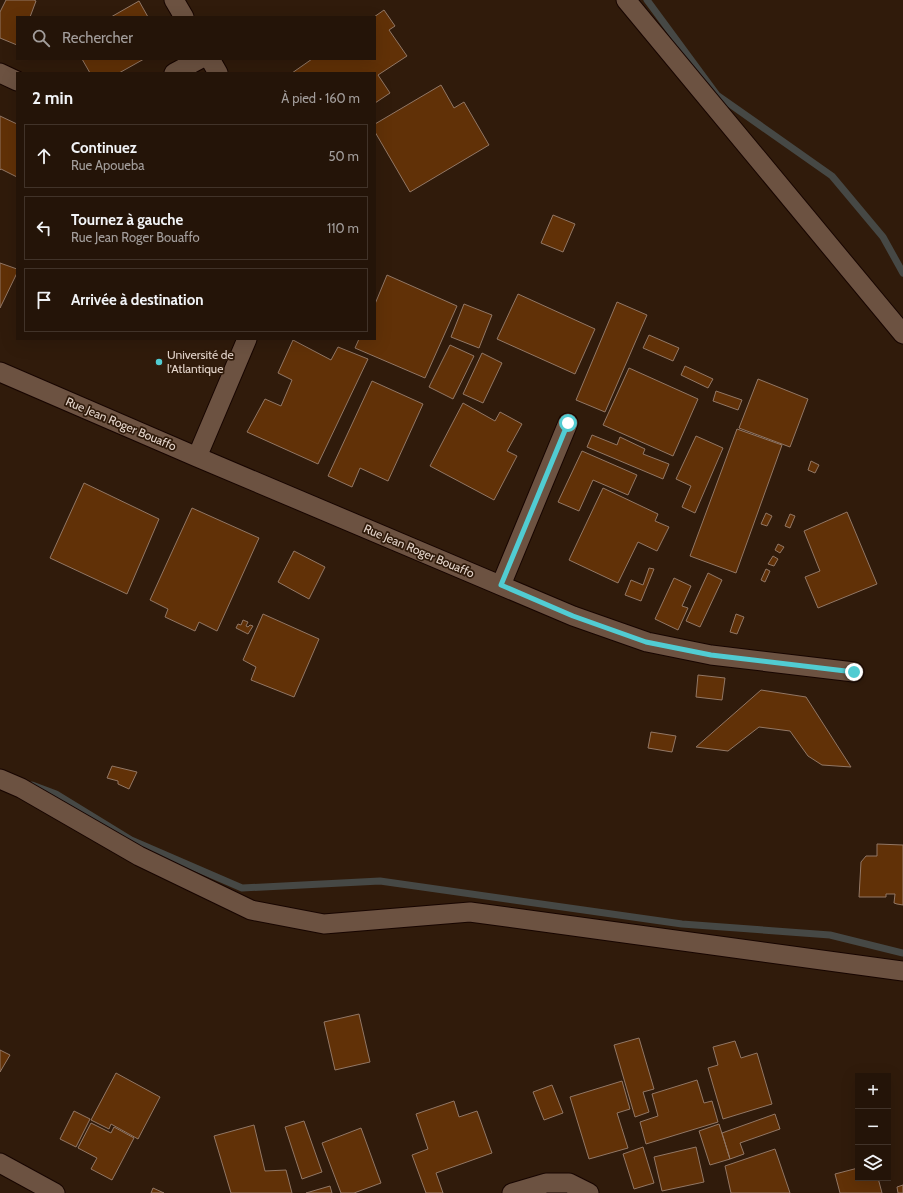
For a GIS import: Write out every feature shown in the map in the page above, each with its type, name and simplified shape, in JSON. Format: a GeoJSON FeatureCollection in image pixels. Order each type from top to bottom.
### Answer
{"type":"FeatureCollection","features":[{"type":"Feature","properties":{"kind":"street"},"geometry":{"type":"LineString","coordinates":[[174,0],[183,16]]}},
{"type":"Feature","properties":{"kind":"street"},"geometry":{"type":"LineString","coordinates":[[626,0],[903,334]]}},
{"type":"Feature","properties":{"kind":"street"},"geometry":{"type":"LineString","coordinates":[[176,72],[198,60]]}},
{"type":"Feature","properties":{"kind":"street"},"geometry":{"type":"LineString","coordinates":[[211,60],[217,72]]}},
{"type":"Feature","properties":{"kind":"street"},"geometry":{"type":"LineString","coordinates":[[0,73],[16,81]]}},
{"type":"Feature","properties":{"kind":"street"},"geometry":{"type":"LineString","coordinates":[[197,457],[247,340]]}},
{"type":"Feature","properties":{"kind":"street","name":"Rue Jean Roger Bouaffo"},"geometry":{"type":"LineString","coordinates":[[0,372],[573,616],[646,642],[711,655],[854,672]]}},
{"type":"Feature","properties":{"kind":"street"},"geometry":{"type":"LineString","coordinates":[[501,585],[568,423]]}},
{"type":"Feature","properties":{"kind":"street"},"geometry":{"type":"LineString","coordinates":[[0,779],[21,788],[139,856],[251,910],[324,924],[470,912],[903,971]]}},
{"type":"Feature","properties":{"kind":"street"},"geometry":{"type":"LineString","coordinates":[[0,1163],[55,1193]]}},
{"type":"Feature","properties":{"kind":"street"},"geometry":{"type":"LineString","coordinates":[[512,1193],[546,1183],[569,1183],[589,1193]]}},
{"type":"Feature","properties":{"kind":"building"},"geometry":{"type":"Polygon","coordinates":[[[6,0],[36,1],[30,16],[16,16],[16,45],[0,38],[0,12],[6,0]]]}},
{"type":"Feature","properties":{"kind":"building"},"geometry":{"type":"Polygon","coordinates":[[[139,1],[147,16],[113,16],[139,1]]]}},
{"type":"Feature","properties":{"kind":"building"},"geometry":{"type":"Polygon","coordinates":[[[384,10],[395,26],[389,30],[407,56],[378,75],[390,93],[376,102],[376,72],[293,72],[311,60],[376,60],[375,16],[384,10]]]}},
{"type":"Feature","properties":{"kind":"building"},"geometry":{"type":"Polygon","coordinates":[[[83,60],[142,60],[121,72],[89,72],[83,60]]]}},
{"type":"Feature","properties":{"kind":"building"},"geometry":{"type":"Polygon","coordinates":[[[441,85],[454,108],[464,102],[489,145],[410,192],[376,134],[376,123],[441,85]]]}},
{"type":"Feature","properties":{"kind":"building"},"geometry":{"type":"Polygon","coordinates":[[[0,116],[16,124],[16,176],[1,169],[0,170],[0,116]]]}},
{"type":"Feature","properties":{"kind":"building"},"geometry":{"type":"Polygon","coordinates":[[[553,215],[575,224],[563,252],[541,243],[553,215]]]}},
{"type":"Feature","properties":{"kind":"building"},"geometry":{"type":"Polygon","coordinates":[[[0,263],[16,269],[16,275],[0,308],[0,263]]]}},
{"type":"Feature","properties":{"kind":"building"},"geometry":{"type":"Polygon","coordinates":[[[387,275],[457,306],[425,378],[355,348],[359,340],[376,340],[376,302],[387,275]]]}},
{"type":"Feature","properties":{"kind":"building"},"geometry":{"type":"Polygon","coordinates":[[[518,294],[595,329],[575,374],[497,339],[518,294]]]}},
{"type":"Feature","properties":{"kind":"building"},"geometry":{"type":"Polygon","coordinates":[[[617,302],[647,315],[605,412],[576,400],[617,302]]]}},
{"type":"Feature","properties":{"kind":"building"},"geometry":{"type":"Polygon","coordinates":[[[464,304],[492,315],[479,348],[451,337],[464,304]]]}},
{"type":"Feature","properties":{"kind":"building"},"geometry":{"type":"Polygon","coordinates":[[[649,335],[679,348],[673,361],[643,348],[649,335]]]}},
{"type":"Feature","properties":{"kind":"building"},"geometry":{"type":"Polygon","coordinates":[[[293,340],[331,360],[338,347],[368,359],[318,464],[247,432],[265,399],[281,406],[292,380],[278,373],[293,340]]]}},
{"type":"Feature","properties":{"kind":"building"},"geometry":{"type":"Polygon","coordinates":[[[450,345],[474,356],[453,399],[429,387],[450,345]]]}},
{"type":"Feature","properties":{"kind":"building"},"geometry":{"type":"Polygon","coordinates":[[[482,353],[502,363],[483,403],[463,394],[482,353]]]}},
{"type":"Feature","properties":{"kind":"building"},"geometry":{"type":"Polygon","coordinates":[[[685,366],[713,379],[708,388],[681,375],[685,366]]]}},
{"type":"Feature","properties":{"kind":"building"},"geometry":{"type":"Polygon","coordinates":[[[629,368],[698,399],[673,456],[603,425],[629,368]]]}},
{"type":"Feature","properties":{"kind":"building"},"geometry":{"type":"Polygon","coordinates":[[[758,379],[808,399],[790,447],[739,428],[758,379]]]}},
{"type":"Feature","properties":{"kind":"building"},"geometry":{"type":"Polygon","coordinates":[[[372,381],[423,404],[388,481],[360,468],[352,487],[328,476],[372,381]]]}},
{"type":"Feature","properties":{"kind":"building"},"geometry":{"type":"Polygon","coordinates":[[[716,391],[742,400],[738,410],[713,401],[716,391]]]}},
{"type":"Feature","properties":{"kind":"building"},"geometry":{"type":"Polygon","coordinates":[[[463,403],[495,421],[500,412],[522,424],[507,451],[517,456],[494,500],[430,466],[463,403]]]}},
{"type":"Feature","properties":{"kind":"building"},"geometry":{"type":"Polygon","coordinates":[[[737,429],[782,445],[736,573],[690,556],[737,429]]]}},
{"type":"Feature","properties":{"kind":"building"},"geometry":{"type":"Polygon","coordinates":[[[592,435],[617,445],[620,437],[645,449],[643,454],[669,464],[663,479],[587,447],[592,435]]]}},
{"type":"Feature","properties":{"kind":"building"},"geometry":{"type":"Polygon","coordinates":[[[696,436],[723,448],[695,513],[682,507],[691,486],[676,479],[696,436]]]}},
{"type":"Feature","properties":{"kind":"building"},"geometry":{"type":"Polygon","coordinates":[[[582,451],[637,475],[628,495],[593,480],[579,511],[558,502],[582,451]]]}},
{"type":"Feature","properties":{"kind":"building"},"geometry":{"type":"Polygon","coordinates":[[[811,461],[819,465],[815,473],[808,470],[811,461]]]}},
{"type":"Feature","properties":{"kind":"building"},"geometry":{"type":"Polygon","coordinates":[[[84,483],[159,519],[127,594],[50,558],[84,483]]]}},
{"type":"Feature","properties":{"kind":"building"},"geometry":{"type":"Polygon","coordinates":[[[603,488],[658,514],[655,521],[669,527],[657,551],[638,542],[618,583],[569,560],[603,488]]]}},
{"type":"Feature","properties":{"kind":"building"},"geometry":{"type":"Polygon","coordinates":[[[192,508],[259,538],[217,631],[199,622],[195,631],[165,617],[168,609],[150,600],[192,508]]]}},
{"type":"Feature","properties":{"kind":"building"},"geometry":{"type":"Polygon","coordinates":[[[847,512],[877,584],[818,608],[805,577],[820,571],[804,531],[847,512]]]}},
{"type":"Feature","properties":{"kind":"building"},"geometry":{"type":"Polygon","coordinates":[[[766,513],[772,516],[767,526],[761,524],[766,513]]]}},
{"type":"Feature","properties":{"kind":"building"},"geometry":{"type":"Polygon","coordinates":[[[790,514],[795,516],[790,528],[785,526],[790,514]]]}},
{"type":"Feature","properties":{"kind":"building"},"geometry":{"type":"Polygon","coordinates":[[[778,544],[784,547],[780,553],[775,550],[778,544]]]}},
{"type":"Feature","properties":{"kind":"building"},"geometry":{"type":"Polygon","coordinates":[[[294,551],[325,567],[309,599],[278,582],[294,551]]]}},
{"type":"Feature","properties":{"kind":"building"},"geometry":{"type":"Polygon","coordinates":[[[773,556],[778,559],[774,566],[768,564],[773,556]]]}},
{"type":"Feature","properties":{"kind":"building"},"geometry":{"type":"Polygon","coordinates":[[[649,568],[654,569],[641,601],[625,595],[631,580],[643,585],[649,568]]]}},
{"type":"Feature","properties":{"kind":"building"},"geometry":{"type":"Polygon","coordinates":[[[766,569],[770,571],[765,582],[761,580],[766,569]]]}},
{"type":"Feature","properties":{"kind":"building"},"geometry":{"type":"Polygon","coordinates":[[[708,573],[722,580],[700,627],[686,621],[708,573]]]}},
{"type":"Feature","properties":{"kind":"building"},"geometry":{"type":"Polygon","coordinates":[[[674,578],[691,586],[682,606],[688,608],[678,630],[655,619],[674,578]]]}},
{"type":"Feature","properties":{"kind":"building"},"geometry":{"type":"Polygon","coordinates":[[[263,614],[319,639],[294,697],[251,680],[256,667],[243,660],[263,614]]]}},
{"type":"Feature","properties":{"kind":"building"},"geometry":{"type":"Polygon","coordinates":[[[736,614],[744,617],[737,634],[730,632],[736,614]]]}},
{"type":"Feature","properties":{"kind":"building"},"geometry":{"type":"Polygon","coordinates":[[[243,620],[248,622],[246,626],[253,626],[248,634],[236,628],[238,624],[241,625],[243,620]]]}},
{"type":"Feature","properties":{"kind":"building"},"geometry":{"type":"Polygon","coordinates":[[[698,675],[725,678],[722,700],[696,697],[698,675]]]}},
{"type":"Feature","properties":{"kind":"building"},"geometry":{"type":"Polygon","coordinates":[[[761,690],[806,697],[851,767],[822,765],[808,756],[790,731],[759,727],[728,751],[696,747],[761,690]]]}},
{"type":"Feature","properties":{"kind":"building"},"geometry":{"type":"Polygon","coordinates":[[[651,732],[676,736],[672,752],[648,748],[651,732]]]}},
{"type":"Feature","properties":{"kind":"building"},"geometry":{"type":"Polygon","coordinates":[[[112,766],[137,772],[129,789],[118,784],[118,781],[107,778],[112,766]]]}},
{"type":"Feature","properties":{"kind":"building"},"geometry":{"type":"Polygon","coordinates":[[[877,844],[903,845],[903,905],[894,903],[895,894],[886,894],[886,897],[859,897],[861,862],[866,856],[877,856],[877,844]]]}},
{"type":"Feature","properties":{"kind":"building"},"geometry":{"type":"Polygon","coordinates":[[[359,1014],[370,1062],[335,1070],[324,1022],[359,1014]]]}},
{"type":"Feature","properties":{"kind":"building"},"geometry":{"type":"Polygon","coordinates":[[[639,1038],[654,1089],[643,1092],[649,1112],[635,1117],[614,1045],[639,1038]]]}},
{"type":"Feature","properties":{"kind":"building"},"geometry":{"type":"Polygon","coordinates":[[[735,1041],[741,1058],[757,1053],[772,1104],[723,1119],[708,1068],[718,1065],[713,1047],[735,1041]]]}},
{"type":"Feature","properties":{"kind":"building"},"geometry":{"type":"Polygon","coordinates":[[[0,1050],[10,1055],[0,1072],[0,1050]]]}},
{"type":"Feature","properties":{"kind":"building"},"geometry":{"type":"Polygon","coordinates":[[[116,1073],[160,1097],[138,1139],[111,1124],[109,1129],[91,1120],[116,1073]]]}},
{"type":"Feature","properties":{"kind":"building"},"geometry":{"type":"Polygon","coordinates":[[[697,1080],[704,1103],[712,1101],[718,1122],[646,1144],[640,1122],[658,1116],[652,1094],[697,1080]]]}},
{"type":"Feature","properties":{"kind":"building"},"geometry":{"type":"Polygon","coordinates":[[[622,1081],[630,1109],[617,1113],[628,1148],[589,1159],[570,1097],[622,1081]]]}},
{"type":"Feature","properties":{"kind":"building"},"geometry":{"type":"Polygon","coordinates":[[[552,1085],[563,1113],[544,1120],[533,1092],[552,1085]]]}},
{"type":"Feature","properties":{"kind":"building"},"geometry":{"type":"Polygon","coordinates":[[[454,1101],[459,1117],[477,1111],[492,1153],[436,1173],[443,1193],[426,1193],[412,1155],[428,1149],[416,1114],[454,1101]]]}},
{"type":"Feature","properties":{"kind":"building"},"geometry":{"type":"Polygon","coordinates":[[[74,1111],[90,1119],[76,1147],[60,1139],[74,1111]]]}},
{"type":"Feature","properties":{"kind":"building"},"geometry":{"type":"Polygon","coordinates":[[[775,1114],[780,1129],[740,1143],[744,1154],[730,1159],[722,1133],[775,1114]]]}},
{"type":"Feature","properties":{"kind":"building"},"geometry":{"type":"Polygon","coordinates":[[[304,1121],[322,1172],[302,1179],[285,1127],[304,1121]]]}},
{"type":"Feature","properties":{"kind":"building"},"geometry":{"type":"Polygon","coordinates":[[[91,1123],[111,1133],[114,1127],[134,1138],[112,1180],[91,1169],[97,1158],[78,1148],[91,1123]]]}},
{"type":"Feature","properties":{"kind":"building"},"geometry":{"type":"Polygon","coordinates":[[[719,1124],[730,1159],[710,1165],[699,1131],[719,1124]]]}},
{"type":"Feature","properties":{"kind":"building"},"geometry":{"type":"Polygon","coordinates":[[[254,1125],[265,1171],[286,1170],[292,1193],[231,1193],[214,1136],[254,1125]]]}},
{"type":"Feature","properties":{"kind":"building"},"geometry":{"type":"Polygon","coordinates":[[[361,1128],[381,1183],[354,1193],[341,1193],[322,1143],[361,1128]]]}},
{"type":"Feature","properties":{"kind":"building"},"geometry":{"type":"Polygon","coordinates":[[[643,1147],[654,1183],[634,1189],[623,1154],[643,1147]]]}},
{"type":"Feature","properties":{"kind":"building"},"geometry":{"type":"Polygon","coordinates":[[[696,1147],[704,1182],[662,1191],[654,1157],[696,1147]]]}},
{"type":"Feature","properties":{"kind":"building"},"geometry":{"type":"Polygon","coordinates":[[[775,1149],[790,1193],[731,1193],[725,1166],[775,1149]]]}},
{"type":"Feature","properties":{"kind":"building"},"geometry":{"type":"Polygon","coordinates":[[[855,1169],[855,1181],[879,1181],[882,1193],[840,1193],[835,1174],[855,1169]]]}},
{"type":"Feature","properties":{"kind":"building"},"geometry":{"type":"Polygon","coordinates":[[[903,1185],[903,1193],[898,1193],[897,1187],[903,1185]]]}},
{"type":"Feature","properties":{"kind":"building"},"geometry":{"type":"Polygon","coordinates":[[[330,1186],[332,1193],[306,1193],[330,1186]]]}},
{"type":"Feature","properties":{"kind":"building"},"geometry":{"type":"Polygon","coordinates":[[[153,1188],[164,1193],[151,1193],[153,1188]]]}},
{"type":"Feature","properties":{"kind":"waterway"},"geometry":{"type":"LineString","coordinates":[[647,0],[717,95],[832,176],[883,237],[903,273]]}},
{"type":"Feature","properties":{"kind":"waterway"},"geometry":{"type":"LineString","coordinates":[[32,785],[56,794],[131,840],[242,888],[380,881],[682,924],[830,935],[903,953]]}},
{"type":"Feature","properties":{"kind":"place","name":"Université de l'Atlantique"},"geometry":{"type":"Point","coordinates":[159,362]}},
{"type":"Feature","properties":{"kind":"route"},"geometry":{"type":"LineString","coordinates":[[568,423],[501,585],[573,616],[646,642],[711,655],[854,672]]}}]}
